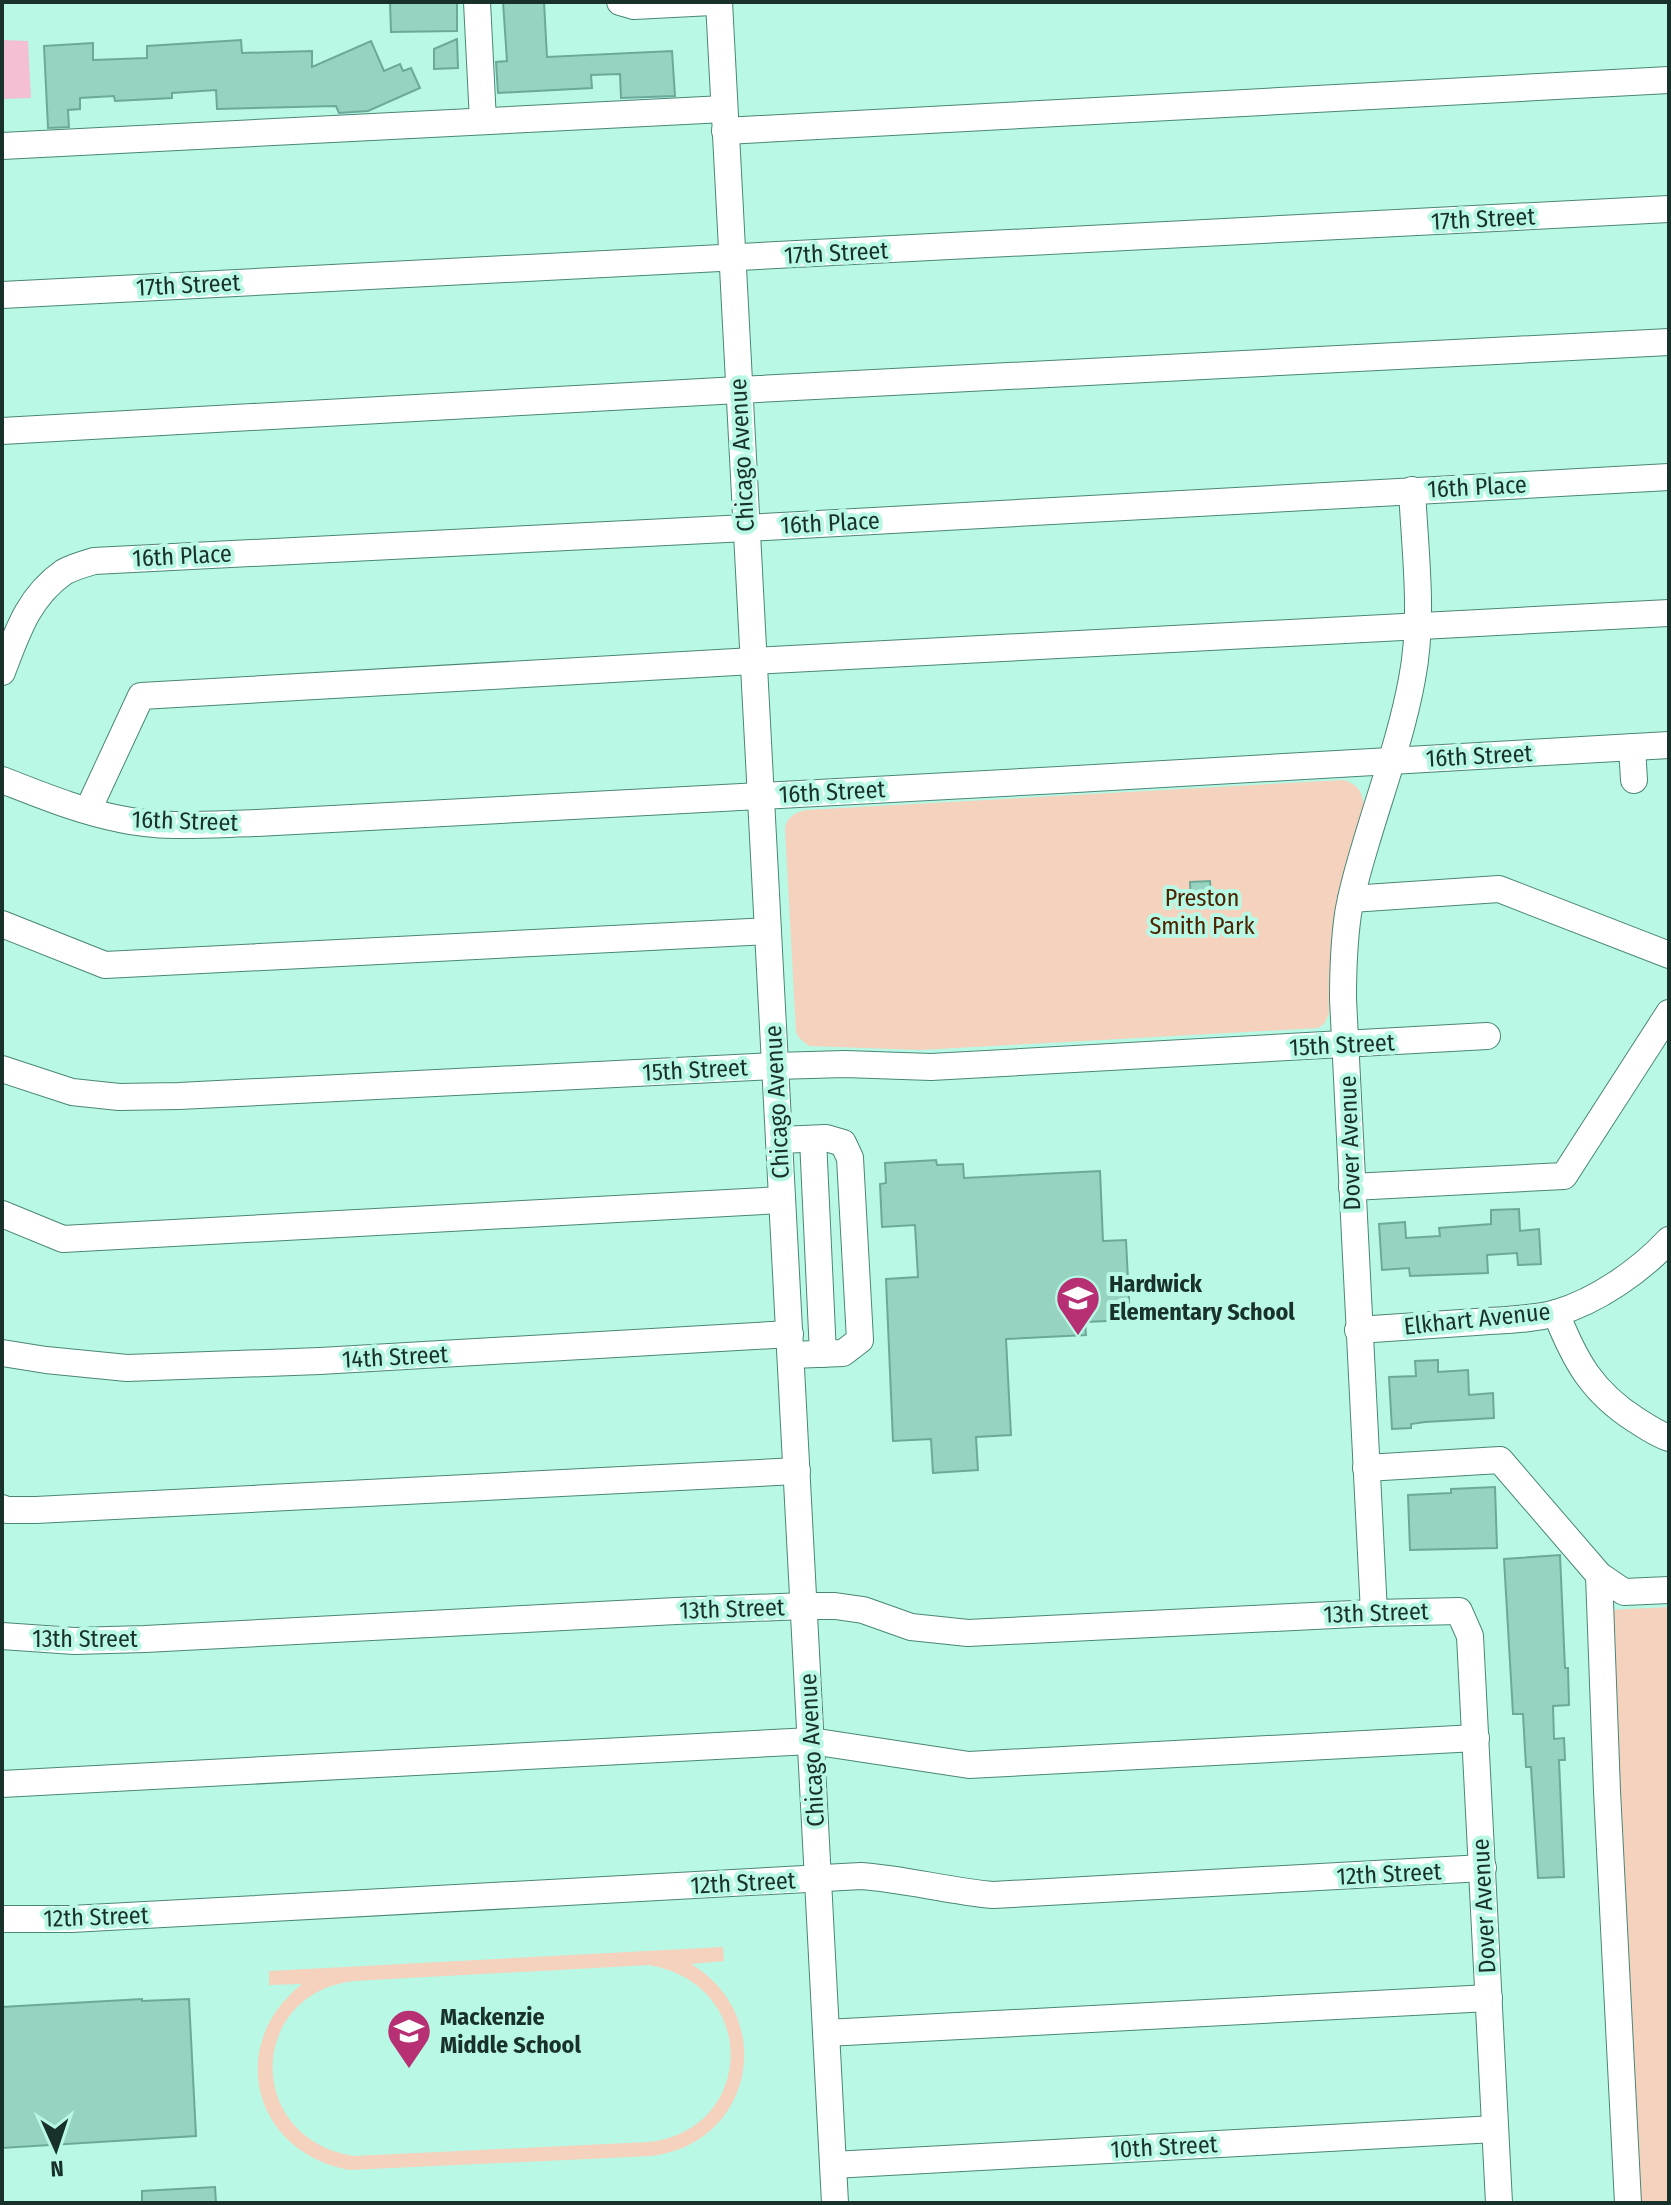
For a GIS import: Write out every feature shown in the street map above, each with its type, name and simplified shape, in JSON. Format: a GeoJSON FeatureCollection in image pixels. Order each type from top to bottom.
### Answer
{"type":"FeatureCollection","features":[{"type":"Feature","properties":{"kind":"street"},"geometry":{"type":"LineString","coordinates":[[477,2],[483,121]]}},
{"type":"Feature","properties":{"kind":"street"},"geometry":{"type":"LineString","coordinates":[[620,2],[634,6],[712,2]]}},
{"type":"Feature","properties":{"kind":"street","name":"Chicago Avenue"},"geometry":{"type":"LineString","coordinates":[[719,2],[835,2203]]}},
{"type":"Feature","properties":{"kind":"street"},"geometry":{"type":"LineString","coordinates":[[2,146],[483,121],[725,120],[1669,80]]}},
{"type":"Feature","properties":{"kind":"street","name":"17th Street"},"geometry":{"type":"LineString","coordinates":[[2,295],[1669,209]]}},
{"type":"Feature","properties":{"kind":"street"},"geometry":{"type":"LineString","coordinates":[[2,431],[1669,342]]}},
{"type":"Feature","properties":{"kind":"street","name":"16th Place"},"geometry":{"type":"LineString","coordinates":[[2,672],[24,616],[42,592],[66,571],[94,561],[1669,477]]}},
{"type":"Feature","properties":{"kind":"street","name":"Dover Avenue"},"geometry":{"type":"LineString","coordinates":[[1374,1613],[1358,1330],[1343,999],[1344,955],[1351,899],[1413,678],[1417,627],[1412,490]]}},
{"type":"Feature","properties":{"kind":"street"},"geometry":{"type":"LineString","coordinates":[[88,810],[141,696],[1669,613]]}},
{"type":"Feature","properties":{"kind":"street","name":"16th Street"},"geometry":{"type":"LineString","coordinates":[[2,780],[63,804],[122,820],[171,825],[257,823],[1669,745]]}},
{"type":"Feature","properties":{"kind":"street"},"geometry":{"type":"LineString","coordinates":[[1632,747],[1634,780]]}},
{"type":"Feature","properties":{"kind":"street"},"geometry":{"type":"LineString","coordinates":[[1351,899],[1499,889],[1669,955]]}},
{"type":"Feature","properties":{"kind":"street"},"geometry":{"type":"LineString","coordinates":[[2,924],[105,965],[768,931]]}},
{"type":"Feature","properties":{"kind":"street"},"geometry":{"type":"LineString","coordinates":[[1352,1187],[1564,1176],[1669,1013]]}},
{"type":"Feature","properties":{"kind":"street","name":"15th Street"},"geometry":{"type":"LineString","coordinates":[[2,1069],[72,1092],[119,1097],[179,1096],[775,1066],[845,1064],[931,1067],[1487,1036]]}},
{"type":"Feature","properties":{"kind":"street","name":"14th Street"},"geometry":{"type":"LineString","coordinates":[[2,1353],[127,1368],[790,1345],[823,1354],[843,1353],[860,1340],[850,1158],[843,1143],[826,1138],[813,1139]]}},
{"type":"Feature","properties":{"kind":"street"},"geometry":{"type":"LineString","coordinates":[[779,1140],[813,1139],[823,1354]]}},
{"type":"Feature","properties":{"kind":"street"},"geometry":{"type":"LineString","coordinates":[[2,1214],[63,1239],[782,1200]]}},
{"type":"Feature","properties":{"kind":"street","name":"Elkhart Avenue"},"geometry":{"type":"LineString","coordinates":[[1358,1330],[1526,1319],[1556,1313],[1586,1301],[1664,1255]]}},
{"type":"Feature","properties":{"kind":"street"},"geometry":{"type":"LineString","coordinates":[[1556,1313],[1569,1348],[1590,1380],[1613,1405],[1669,1438]]}},
{"type":"Feature","properties":{"kind":"street"},"geometry":{"type":"LineString","coordinates":[[1366,1468],[1500,1460],[1599,1575],[1624,1592],[1669,1590]]}},
{"type":"Feature","properties":{"kind":"street"},"geometry":{"type":"LineString","coordinates":[[2,1508],[36,1510],[797,1471]]}},
{"type":"Feature","properties":{"kind":"street"},"geometry":{"type":"LineString","coordinates":[[1599,1575],[1628,2203]]}},
{"type":"Feature","properties":{"kind":"street","name":"13th Street"},"geometry":{"type":"LineString","coordinates":[[2,1636],[74,1641],[145,1639],[804,1606],[863,1610],[911,1627],[968,1633],[1459,1611]]}},
{"type":"Feature","properties":{"kind":"street","name":"Dover Avenue"},"geometry":{"type":"LineString","coordinates":[[1459,1611],[1470,1636],[1499,2203]]}},
{"type":"Feature","properties":{"kind":"street"},"geometry":{"type":"LineString","coordinates":[[2,1784],[811,1741],[969,1765],[1476,1738]]}},
{"type":"Feature","properties":{"kind":"street","name":"12th Street"},"geometry":{"type":"LineString","coordinates":[[2,1919],[71,1919],[861,1876],[993,1895],[1483,1868]]}},
{"type":"Feature","properties":{"kind":"street"},"geometry":{"type":"LineString","coordinates":[[826,2033],[1489,1998]]}},
{"type":"Feature","properties":{"kind":"street","name":"10th Street"},"geometry":{"type":"LineString","coordinates":[[833,2165],[1495,2129]]}},
{"type":"Feature","properties":{"kind":"green space","name":"Preston Smith Park"},"geometry":{"type":"Polygon","coordinates":[[[1343,780],[1359,789],[1364,807],[1334,928],[1329,1014],[1318,1028],[921,1050],[809,1046],[796,1032],[785,829],[789,819],[798,812],[1343,780]]]}},
{"type":"Feature","properties":{"kind":"green space"},"geometry":{"type":"Polygon","coordinates":[[[1669,1607],[1669,2203],[1641,2203],[1609,1610],[1669,1607]]]}},
{"type":"Feature","properties":{"kind":"green space"},"geometry":{"type":"Polygon","coordinates":[[[723,1947],[724,1961],[691,1964],[718,1987],[736,2014],[744,2044],[742,2075],[732,2104],[713,2128],[686,2146],[651,2156],[349,2170],[316,2159],[290,2142],[272,2119],[261,2093],[258,2065],[263,2036],[278,2009],[302,1984],[269,1985],[269,1971],[723,1947]],[[649,1965],[354,1981],[319,1991],[293,2011],[278,2037],[273,2067],[277,2096],[293,2123],[318,2144],[354,2156],[648,2142],[683,2132],[709,2113],[725,2087],[731,2057],[726,2027],[711,2000],[686,1978],[649,1965]]]}},
{"type":"Feature","properties":{"kind":"shaded area"},"geometry":{"type":"Polygon","coordinates":[[[2,40],[28,41],[31,98],[2,99],[2,40]]]}},
{"type":"Feature","properties":{"kind":"building"},"geometry":{"type":"Polygon","coordinates":[[[390,2],[457,2],[457,31],[391,32],[390,2]]]}},
{"type":"Feature","properties":{"kind":"building"},"geometry":{"type":"Polygon","coordinates":[[[503,2],[544,2],[547,57],[672,51],[675,96],[621,98],[620,74],[591,75],[592,88],[498,93],[496,62],[507,61],[503,2]]]}},
{"type":"Feature","properties":{"kind":"building"},"geometry":{"type":"Polygon","coordinates":[[[457,39],[458,68],[434,69],[434,49],[457,39]]]}},
{"type":"Feature","properties":{"kind":"building"},"geometry":{"type":"Polygon","coordinates":[[[241,40],[242,53],[312,51],[312,67],[371,41],[384,71],[400,64],[403,71],[411,68],[420,88],[368,111],[339,113],[336,106],[217,109],[216,90],[172,93],[172,98],[115,101],[114,96],[80,98],[80,109],[68,110],[69,127],[48,128],[44,46],[93,43],[93,60],[147,58],[147,46],[241,40]]]}},
{"type":"Feature","properties":{"kind":"building"},"geometry":{"type":"Polygon","coordinates":[[[1210,881],[1212,904],[1191,905],[1190,882],[1210,881]]]}},
{"type":"Feature","properties":{"kind":"building"},"geometry":{"type":"Polygon","coordinates":[[[936,1160],[937,1165],[963,1164],[964,1178],[1100,1171],[1103,1241],[1126,1240],[1130,1320],[1085,1322],[1086,1335],[1006,1339],[1011,1435],[976,1437],[978,1470],[933,1473],[931,1439],[893,1441],[886,1279],[918,1277],[915,1225],[882,1227],[880,1184],[886,1183],[885,1163],[936,1160]]]}},
{"type":"Feature","properties":{"kind":"building"},"geometry":{"type":"Polygon","coordinates":[[[1519,1209],[1520,1231],[1539,1229],[1541,1264],[1518,1265],[1517,1253],[1487,1255],[1488,1273],[1410,1276],[1409,1268],[1382,1270],[1379,1224],[1405,1222],[1406,1238],[1440,1236],[1439,1228],[1491,1224],[1491,1210],[1519,1209]]]}},
{"type":"Feature","properties":{"kind":"building"},"geometry":{"type":"Polygon","coordinates":[[[1438,1360],[1438,1372],[1468,1370],[1469,1395],[1493,1393],[1494,1418],[1425,1422],[1411,1424],[1411,1428],[1392,1429],[1389,1377],[1416,1376],[1415,1361],[1438,1360]]]}},
{"type":"Feature","properties":{"kind":"building"},"geometry":{"type":"Polygon","coordinates":[[[1495,1487],[1497,1548],[1410,1550],[1408,1495],[1495,1487]]]}},
{"type":"Feature","properties":{"kind":"building"},"geometry":{"type":"Polygon","coordinates":[[[1560,1555],[1569,1705],[1553,1706],[1554,1739],[1564,1738],[1565,1760],[1559,1760],[1564,1877],[1538,1878],[1531,1767],[1526,1767],[1523,1714],[1513,1714],[1504,1559],[1560,1555]]]}},
{"type":"Feature","properties":{"kind":"building"},"geometry":{"type":"Polygon","coordinates":[[[189,1999],[196,2136],[2,2148],[2,2007],[189,1999]]]}},
{"type":"Feature","properties":{"kind":"building"},"geometry":{"type":"Polygon","coordinates":[[[215,2187],[216,2203],[142,2203],[142,2191],[215,2187]]]}},
{"type":"Feature","properties":{"kind":"place","name":"Hardwick Elementary School"},"geometry":{"type":"Point","coordinates":[1078,1337]}},
{"type":"Feature","properties":{"kind":"place","name":"Mackenzie Middle School"},"geometry":{"type":"Point","coordinates":[409,2070]}}]}
